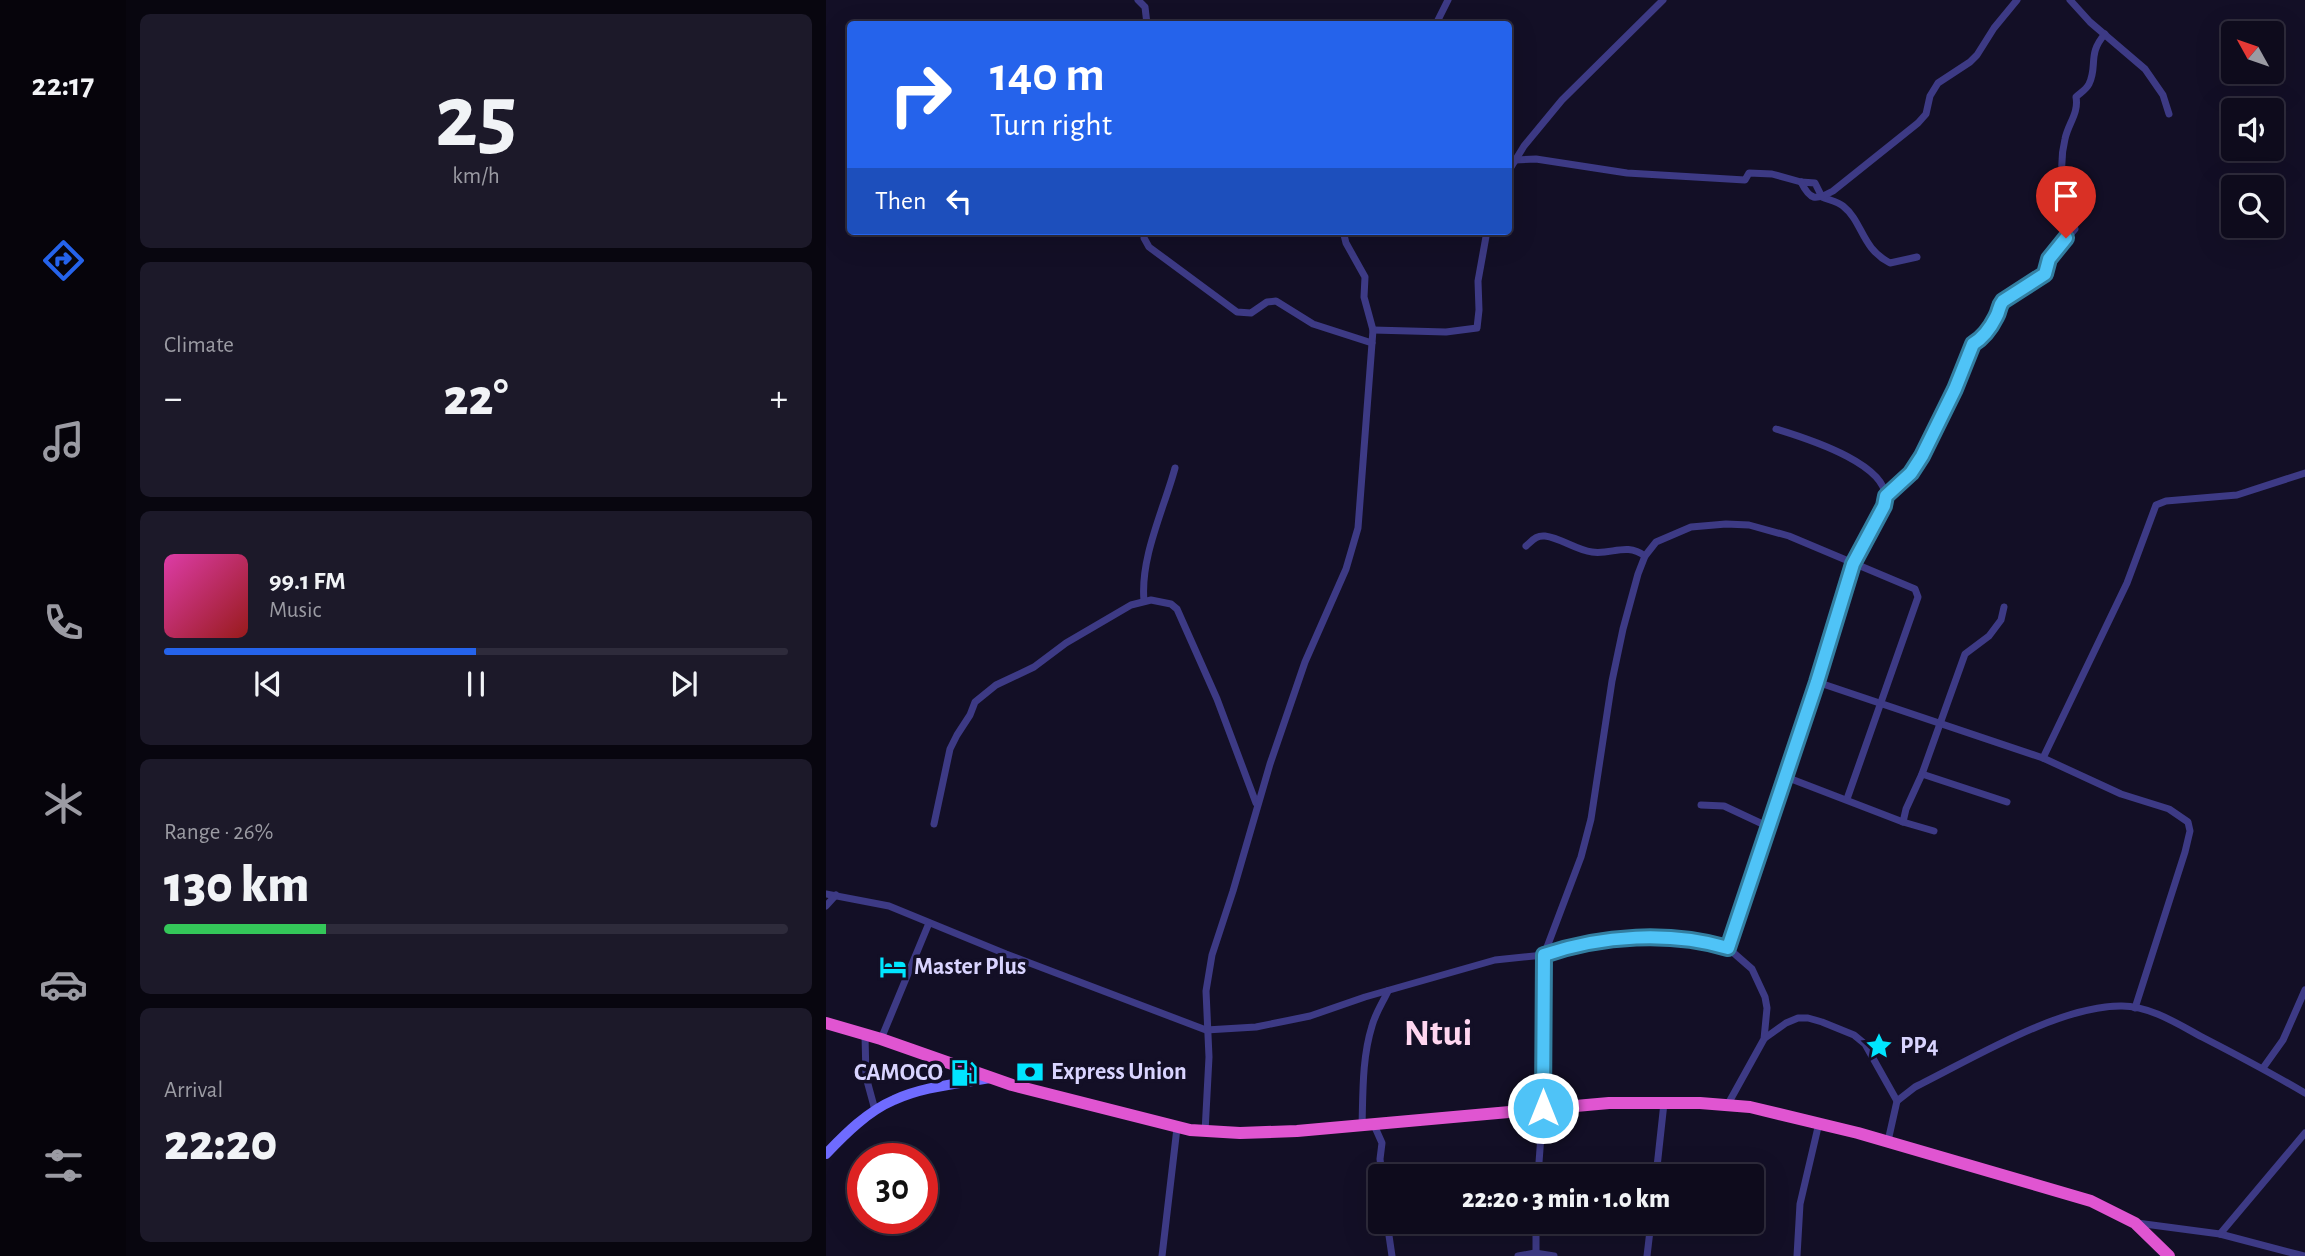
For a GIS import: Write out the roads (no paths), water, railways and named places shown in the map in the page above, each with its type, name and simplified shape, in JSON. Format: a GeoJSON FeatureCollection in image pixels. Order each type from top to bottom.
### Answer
{"type":"FeatureCollection","features":[{"type":"Feature","properties":{"kind":"highway"},"geometry":{"type":"LineString","coordinates":[[826,1023],[881,1039],[1012,1085],[1177,1128],[1205,1132],[1297,1131],[1609,1103],[1728,1104],[1819,1122],[2063,1191],[2091,1201],[2135,1223],[2168,1256]]}},
{"type":"Feature","properties":{"kind":"main road"},"geometry":{"type":"LineString","coordinates":[[826,1154],[875,1110],[894,1100],[922,1090],[990,1078]]}},
{"type":"Feature","properties":{"kind":"street"},"geometry":{"type":"LineString","coordinates":[[1138,0],[1145,7],[1147,21]]}},
{"type":"Feature","properties":{"kind":"street"},"geometry":{"type":"LineString","coordinates":[[1438,21],[1448,0]]}},
{"type":"Feature","properties":{"kind":"street"},"geometry":{"type":"LineString","coordinates":[[1512,165],[1562,100],[1663,0]]}},
{"type":"Feature","properties":{"kind":"street"},"geometry":{"type":"LineString","coordinates":[[1822,197],[1918,123],[1926,114],[1930,96],[1938,83],[1977,55],[1994,28],[2017,0]]}},
{"type":"Feature","properties":{"kind":"street"},"geometry":{"type":"LineString","coordinates":[[2070,0],[2083,15],[2146,69],[2163,95],[2169,114]]}},
{"type":"Feature","properties":{"kind":"street"},"geometry":{"type":"LineString","coordinates":[[1886,496],[1911,473],[1922,456],[1955,389],[1973,344],[1995,319],[1998,306],[2045,274],[2049,259],[2075,229],[2064,195],[2060,162],[2077,105],[2076,97],[2087,88],[2095,45],[2105,34]]}},
{"type":"Feature","properties":{"kind":"street"},"geometry":{"type":"LineString","coordinates":[[1515,160],[1536,159],[1627,173],[1745,180],[1749,173],[1772,174],[1815,183],[1822,197]]}},
{"type":"Feature","properties":{"kind":"street"},"geometry":{"type":"LineString","coordinates":[[1801,182],[1807,194],[1842,205],[1874,253],[1882,259],[1890,264],[1917,257]]}},
{"type":"Feature","properties":{"kind":"street"},"geometry":{"type":"LineString","coordinates":[[1144,235],[1149,247],[1237,312],[1251,313],[1264,303],[1276,301],[1313,324],[1372,343]]}},
{"type":"Feature","properties":{"kind":"street"},"geometry":{"type":"LineString","coordinates":[[1205,1132],[1209,1057],[1206,991],[1212,955],[1257,804],[1305,662],[1354,546],[1360,510],[1373,330],[1364,296],[1365,277],[1344,235]]}},
{"type":"Feature","properties":{"kind":"street"},"geometry":{"type":"LineString","coordinates":[[1373,330],[1446,332],[1477,328],[1478,281],[1486,235]]}},
{"type":"Feature","properties":{"kind":"street"},"geometry":{"type":"LineString","coordinates":[[1728,948],[1817,682],[1853,564],[1884,506],[1886,496],[1884,488],[1867,470],[1837,449],[1776,429]]}},
{"type":"Feature","properties":{"kind":"street"},"geometry":{"type":"LineString","coordinates":[[1144,601],[1143,583],[1154,529],[1175,468]]}},
{"type":"Feature","properties":{"kind":"street"},"geometry":{"type":"LineString","coordinates":[[2043,758],[2127,583],[2156,505],[2166,501],[2237,495],[2305,473]]}},
{"type":"Feature","properties":{"kind":"street"},"geometry":{"type":"LineString","coordinates":[[1539,1164],[1543,1108],[1544,955],[1581,857],[1591,819],[1629,601],[1646,556],[1656,542],[1702,524],[1749,525],[1789,536],[1853,564],[1911,585],[1918,593],[1919,597],[1847,799]]}},
{"type":"Feature","properties":{"kind":"street"},"geometry":{"type":"LineString","coordinates":[[1526,547],[1535,538],[1545,536],[1595,553],[1629,549],[1637,550],[1646,556]]}},
{"type":"Feature","properties":{"kind":"street"},"geometry":{"type":"LineString","coordinates":[[934,824],[950,749],[975,702],[996,685],[1034,667],[1075,638],[1130,605],[1144,601],[1166,602],[1177,610],[1217,699],[1257,804]]}},
{"type":"Feature","properties":{"kind":"street"},"geometry":{"type":"LineString","coordinates":[[1900,821],[1922,774],[1965,654],[1989,636],[2001,620],[2004,607]]}},
{"type":"Feature","properties":{"kind":"street"},"geometry":{"type":"LineString","coordinates":[[1817,682],[2043,758],[2121,794],[2169,809],[2185,818],[2190,825],[2185,852],[2136,1008]]}},
{"type":"Feature","properties":{"kind":"street"},"geometry":{"type":"LineString","coordinates":[[1922,774],[2007,802]]}},
{"type":"Feature","properties":{"kind":"street"},"geometry":{"type":"LineString","coordinates":[[1786,777],[1900,821],[1934,831]]}},
{"type":"Feature","properties":{"kind":"street"},"geometry":{"type":"LineString","coordinates":[[1701,805],[1724,806],[1769,827]]}},
{"type":"Feature","properties":{"kind":"street"},"geometry":{"type":"LineString","coordinates":[[826,894],[889,906],[1206,1030],[1232,1030],[1287,1021],[1495,960],[1544,955],[1594,943],[1664,937],[1710,943],[1728,948],[1752,969],[1767,1008],[1764,1038],[1728,1104]]}},
{"type":"Feature","properties":{"kind":"street"},"geometry":{"type":"LineString","coordinates":[[826,906],[836,895]]}},
{"type":"Feature","properties":{"kind":"street"},"geometry":{"type":"LineString","coordinates":[[881,1039],[929,923]]}},
{"type":"Feature","properties":{"kind":"street"},"geometry":{"type":"LineString","coordinates":[[2263,1068],[2283,1040],[2305,990]]}},
{"type":"Feature","properties":{"kind":"street"},"geometry":{"type":"LineString","coordinates":[[1381,1164],[1382,1143],[1368,1125],[1364,1074],[1372,1024],[1388,991]]}},
{"type":"Feature","properties":{"kind":"street"},"geometry":{"type":"LineString","coordinates":[[1888,1141],[1898,1101],[1915,1087],[2078,1011],[2123,1006],[2136,1008],[2176,1023],[2305,1093]]}},
{"type":"Feature","properties":{"kind":"street"},"geometry":{"type":"LineString","coordinates":[[1764,1038],[1798,1018],[1822,1022],[1854,1035],[1865,1044],[1898,1101]]}},
{"type":"Feature","properties":{"kind":"street"},"geometry":{"type":"LineString","coordinates":[[865,1035],[866,1077],[875,1110]]}},
{"type":"Feature","properties":{"kind":"street"},"geometry":{"type":"LineString","coordinates":[[1657,1164],[1664,1103]]}},
{"type":"Feature","properties":{"kind":"street"},"geometry":{"type":"LineString","coordinates":[[1797,1256],[1800,1204],[1819,1122]]}},
{"type":"Feature","properties":{"kind":"street"},"geometry":{"type":"LineString","coordinates":[[1162,1256],[1177,1128]]}},
{"type":"Feature","properties":{"kind":"street"},"geometry":{"type":"LineString","coordinates":[[2220,1234],[2305,1133]]}},
{"type":"Feature","properties":{"kind":"street"},"geometry":{"type":"LineString","coordinates":[[2135,1223],[2220,1234],[2304,1256]]}},
{"type":"Feature","properties":{"kind":"street"},"geometry":{"type":"LineString","coordinates":[[1389,1234],[1392,1256]]}},
{"type":"Feature","properties":{"kind":"street"},"geometry":{"type":"LineString","coordinates":[[1536,1234],[1536,1255]]}},
{"type":"Feature","properties":{"kind":"street"},"geometry":{"type":"LineString","coordinates":[[1647,1256],[1650,1234]]}},
{"type":"Feature","properties":{"kind":"street"},"geometry":{"type":"LineString","coordinates":[[1518,1256],[1554,1256]]}},
{"type":"Feature","properties":{"kind":"place","name":"Master Plus"},"geometry":{"type":"Point","coordinates":[893,967]}},
{"type":"Feature","properties":{"kind":"place","name":"PP4"},"geometry":{"type":"Point","coordinates":[1879,1046]}},
{"type":"Feature","properties":{"kind":"place","name":"Express Union"},"geometry":{"type":"Point","coordinates":[1030,1072]}},
{"type":"Feature","properties":{"kind":"place","name":"CAMOCO"},"geometry":{"type":"Point","coordinates":[964,1073]}},
{"type":"Feature","properties":{"kind":"district","name":"Ntui"},"geometry":{"type":"Point","coordinates":[1438,1034]}}]}
